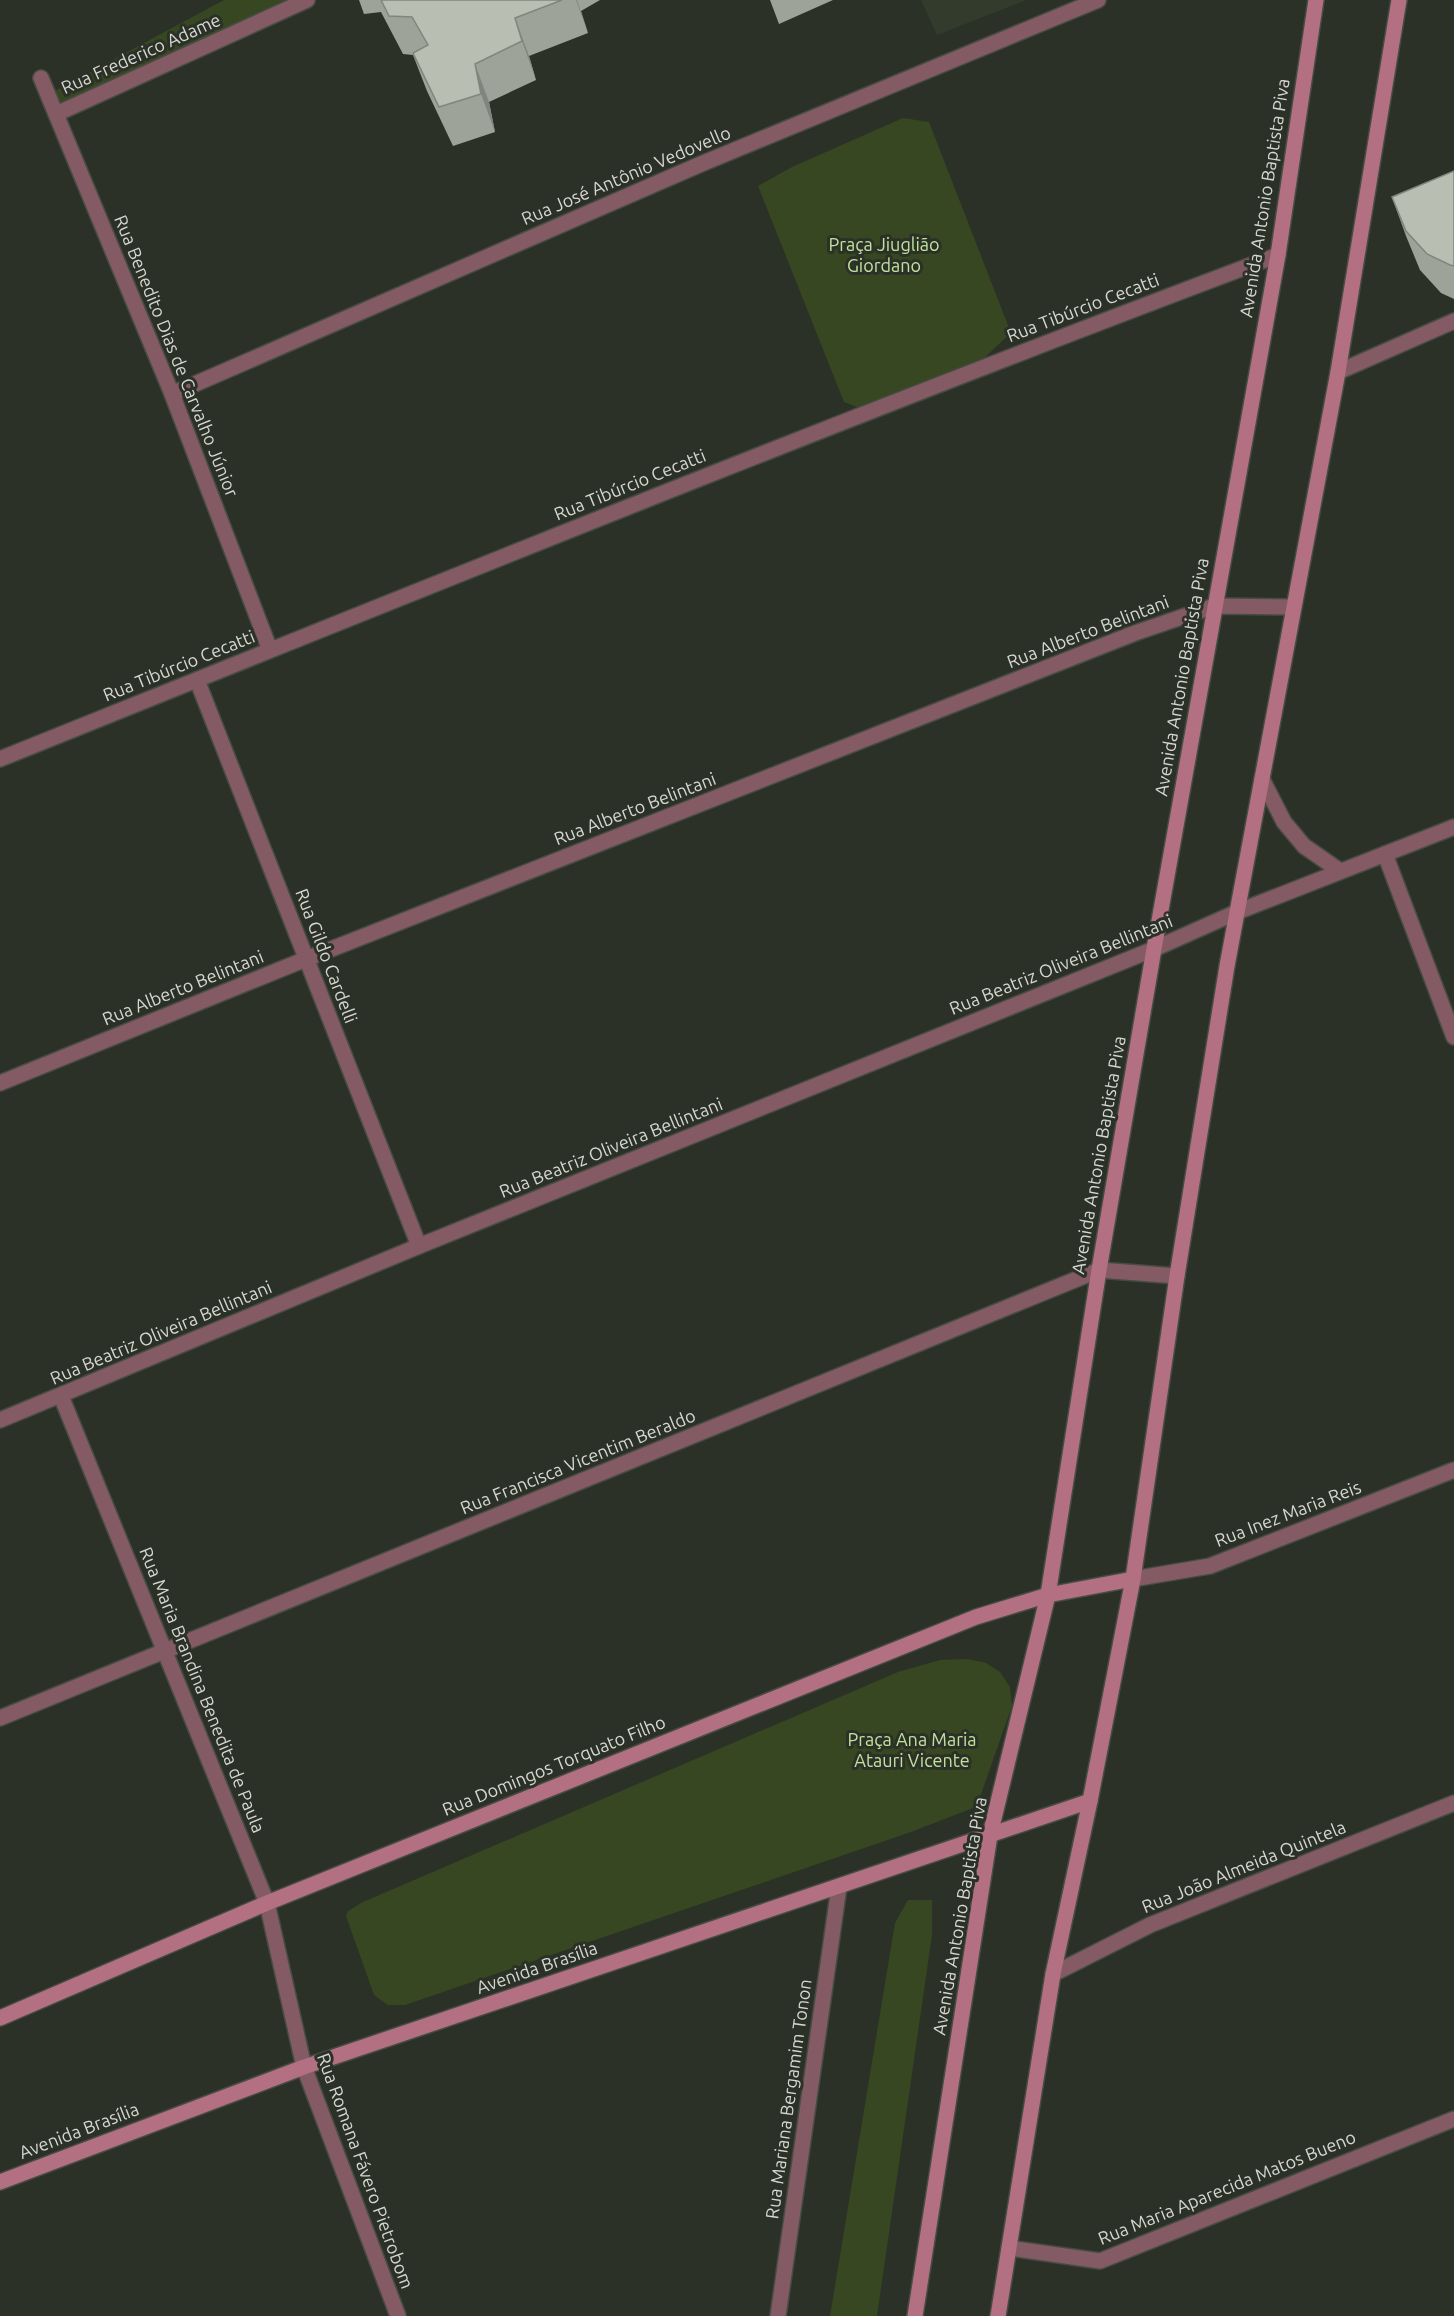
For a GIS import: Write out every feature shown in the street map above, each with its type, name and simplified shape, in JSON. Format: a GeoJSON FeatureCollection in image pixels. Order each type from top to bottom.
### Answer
{"type":"FeatureCollection","features":[{"type":"Feature","properties":{"kind":"main road","name":"Avenida Antonio Baptista Piva"},"geometry":{"type":"LineString","coordinates":[[915,2316],[990,1835],[1048,1595],[1099,1270],[1154,949],[1278,255],[1316,0]]}},
{"type":"Feature","properties":{"kind":"main road"},"geometry":{"type":"LineString","coordinates":[[998,2316],[1053,1974],[1090,1801],[1133,1579],[1177,1276],[1237,912],[1338,372],[1400,0]]}},
{"type":"Feature","properties":{"kind":"main road","name":"Rua Domingos Torquato Filho"},"geometry":{"type":"LineString","coordinates":[[0,2018],[267,1903],[976,1617],[1048,1595],[1133,1579]]}},
{"type":"Feature","properties":{"kind":"main road","name":"Avenida Brasília"},"geometry":{"type":"LineString","coordinates":[[0,2182],[304,2067],[1090,1801]]}},
{"type":"Feature","properties":{"kind":"street","name":"Rua Frederico Adame"},"geometry":{"type":"LineString","coordinates":[[56,114],[307,0]]}},
{"type":"Feature","properties":{"kind":"street","name":"Rua José Antônio Vedovello"},"geometry":{"type":"LineString","coordinates":[[172,394],[701,164],[1098,0]]}},
{"type":"Feature","properties":{"kind":"street","name":"Rua Benedito Dias de Carvalho Júnior"},"geometry":{"type":"LineString","coordinates":[[41,78],[172,394],[270,650]]}},
{"type":"Feature","properties":{"kind":"street","name":"Rua Tibúrcio Cecatti"},"geometry":{"type":"LineString","coordinates":[[0,759],[877,408],[1278,255]]}},
{"type":"Feature","properties":{"kind":"street"},"geometry":{"type":"LineString","coordinates":[[1338,372],[1454,321]]}},
{"type":"Feature","properties":{"kind":"street","name":"Rua Alberto Belintani"},"geometry":{"type":"LineString","coordinates":[[0,1083],[1135,633],[1214,606],[1293,607]]}},
{"type":"Feature","properties":{"kind":"street","name":"Rua Gildo Cardelli"},"geometry":{"type":"LineString","coordinates":[[197,680],[419,1246]]}},
{"type":"Feature","properties":{"kind":"street"},"geometry":{"type":"LineString","coordinates":[[1262,779],[1284,822],[1304,846],[1340,871]]}},
{"type":"Feature","properties":{"kind":"street","name":"Rua Beatriz Oliveira Bellintani"},"geometry":{"type":"LineString","coordinates":[[0,1420],[419,1246],[1154,949],[1237,912],[1454,826]]}},
{"type":"Feature","properties":{"kind":"street"},"geometry":{"type":"LineString","coordinates":[[1385,854],[1454,1037]]}},
{"type":"Feature","properties":{"kind":"street","name":"Rua Francisca Vicentim Beraldo"},"geometry":{"type":"LineString","coordinates":[[0,1718],[1099,1270],[1177,1276]]}},
{"type":"Feature","properties":{"kind":"street","name":"Rua Maria Brandina Benedita de Paula"},"geometry":{"type":"LineString","coordinates":[[61,1396],[267,1903],[291,2004]]}},
{"type":"Feature","properties":{"kind":"street","name":"Rua Inez Maria Reis"},"geometry":{"type":"LineString","coordinates":[[1133,1579],[1210,1566],[1454,1470]]}},
{"type":"Feature","properties":{"kind":"street","name":"Rua João Almeida Quintela"},"geometry":{"type":"LineString","coordinates":[[1053,1974],[1150,1925],[1454,1803]]}},
{"type":"Feature","properties":{"kind":"street","name":"Rua Mariana Bergamim Tonon"},"geometry":{"type":"LineString","coordinates":[[777,2316],[839,1887]]}},
{"type":"Feature","properties":{"kind":"street","name":"Rua Romana Fávero Pietrobom"},"geometry":{"type":"LineString","coordinates":[[291,2004],[304,2067],[398,2316]]}},
{"type":"Feature","properties":{"kind":"street","name":"Rua Maria Aparecida Matos Bueno"},"geometry":{"type":"LineString","coordinates":[[1010,2248],[1101,2261],[1454,2119]]}},
{"type":"Feature","properties":{"kind":"shaded area"},"geometry":{"type":"Polygon","coordinates":[[[921,0],[1026,0],[937,35],[921,0]]]}},
{"type":"Feature","properties":{"kind":"green space"},"geometry":{"type":"Polygon","coordinates":[[[224,0],[293,0],[60,107],[53,92],[224,0]]]}},
{"type":"Feature","properties":{"kind":"green space","name":"Praça Jiuglião Giordano"},"geometry":{"type":"Polygon","coordinates":[[[903,118],[929,122],[1011,333],[984,358],[859,408],[844,402],[758,186],[792,167],[903,118]]]}},
{"type":"Feature","properties":{"kind":"green space","name":"Praça Ana Maria Atauri Vicente"},"geometry":{"type":"Polygon","coordinates":[[[968,1659],[986,1663],[1000,1672],[1010,1687],[1012,1706],[979,1800],[973,1808],[911,1832],[405,2005],[388,2005],[374,1995],[346,1916],[348,1911],[363,1902],[898,1672],[940,1660],[968,1659]]]}},
{"type":"Feature","properties":{"kind":"green space"},"geometry":{"type":"Polygon","coordinates":[[[908,1900],[932,1900],[932,1935],[877,2316],[830,2316],[895,1923],[908,1900]]]}},
{"type":"Feature","properties":{"kind":"building"},"geometry":{"type":"Polygon","coordinates":[[[381,0],[562,0],[515,18],[522,41],[475,64],[481,94],[439,107],[413,53],[428,45],[412,17],[389,16],[381,0]]]}},
{"type":"Feature","properties":{"kind":"building"},"geometry":{"type":"Polygon","coordinates":[[[1454,171],[1454,266],[1427,254],[1406,231],[1392,197],[1454,171]]]}}]}
